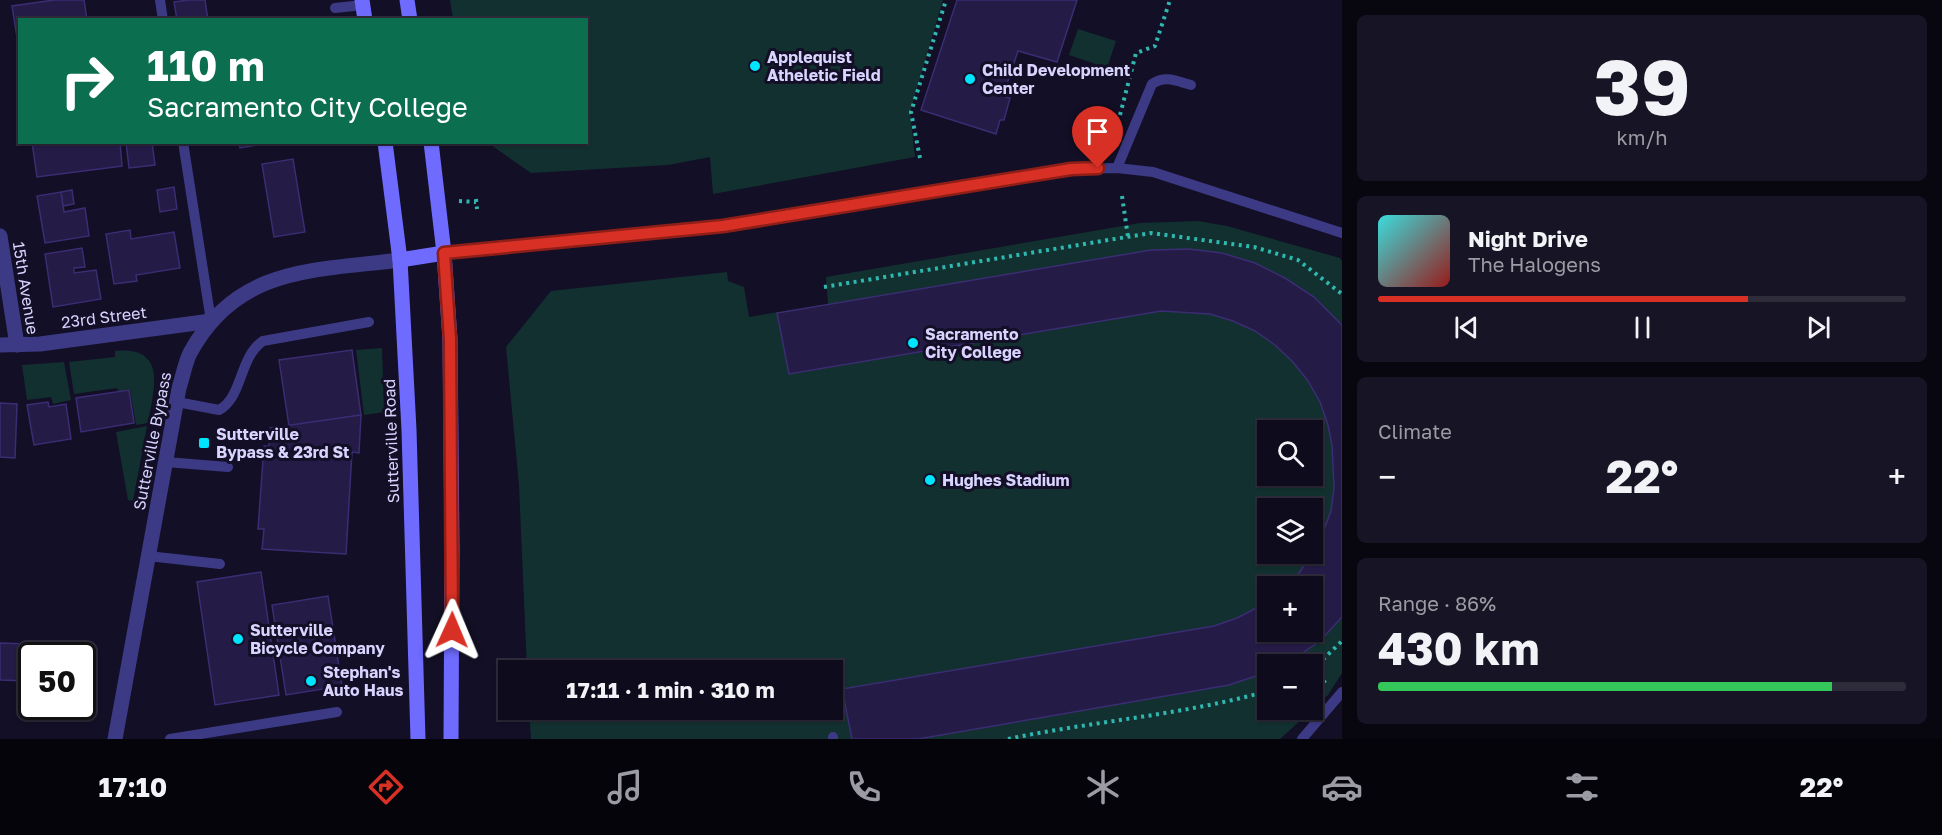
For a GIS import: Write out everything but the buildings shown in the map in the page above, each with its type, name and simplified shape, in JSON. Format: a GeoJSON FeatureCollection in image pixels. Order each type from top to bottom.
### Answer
{"type":"FeatureCollection","features":[{"type":"Feature","properties":{"kind":"main road"},"geometry":{"type":"LineString","coordinates":[[407,0],[410,18]]}},
{"type":"Feature","properties":{"kind":"main road","name":"Sutterville Road"},"geometry":{"type":"LineString","coordinates":[[385,144],[400,260],[409,430],[418,739]]}},
{"type":"Feature","properties":{"kind":"main road"},"geometry":{"type":"LineString","coordinates":[[431,144],[444,253],[450,351],[453,549],[451,739]]}},
{"type":"Feature","properties":{"kind":"main road"},"geometry":{"type":"LineString","coordinates":[[400,260],[444,253]]}},
{"type":"Feature","properties":{"kind":"street","name":"15th Avenue"},"geometry":{"type":"LineString","coordinates":[[0,236],[17,345]]}},
{"type":"Feature","properties":{"kind":"street","name":"Sutterville Bypass"},"geometry":{"type":"LineString","coordinates":[[115,739],[165,462],[189,354],[221,310],[244,292],[267,281],[291,274],[400,260]]}},
{"type":"Feature","properties":{"kind":"street","name":"23rd Street"},"geometry":{"type":"LineString","coordinates":[[0,345],[17,345],[211,321]]}},
{"type":"Feature","properties":{"kind":"lane"},"geometry":{"type":"LineString","coordinates":[[160,0],[163,18]]}},
{"type":"Feature","properties":{"kind":"lane"},"geometry":{"type":"LineString","coordinates":[[335,8],[363,8]]}},
{"type":"Feature","properties":{"kind":"lane"},"geometry":{"type":"LineString","coordinates":[[1117,168],[1152,84],[1160,79],[1169,78],[1191,85]]}},
{"type":"Feature","properties":{"kind":"lane"},"geometry":{"type":"LineString","coordinates":[[183,144],[211,321]]}},
{"type":"Feature","properties":{"kind":"lane"},"geometry":{"type":"LineString","coordinates":[[444,253],[723,226],[1071,169],[1117,168],[1153,172],[1342,233]]}},
{"type":"Feature","properties":{"kind":"lane"},"geometry":{"type":"LineString","coordinates":[[177,402],[219,410],[230,402],[248,358],[257,344],[262,341],[369,322]]}},
{"type":"Feature","properties":{"kind":"lane"},"geometry":{"type":"LineString","coordinates":[[165,462],[228,467]]}},
{"type":"Feature","properties":{"kind":"lane"},"geometry":{"type":"LineString","coordinates":[[148,556],[220,564]]}},
{"type":"Feature","properties":{"kind":"lane"},"geometry":{"type":"LineString","coordinates":[[1302,739],[1342,692]]}},
{"type":"Feature","properties":{"kind":"lane"},"geometry":{"type":"LineString","coordinates":[[171,739],[337,712]]}},
{"type":"Feature","properties":{"kind":"path"},"geometry":{"type":"LineString","coordinates":[[920,158],[911,112],[946,0]]}},
{"type":"Feature","properties":{"kind":"path"},"geometry":{"type":"LineString","coordinates":[[1118,119],[1136,53],[1155,46],[1170,0]]}},
{"type":"Feature","properties":{"kind":"path"},"geometry":{"type":"LineString","coordinates":[[1122,196],[1128,237]]}},
{"type":"Feature","properties":{"kind":"path"},"geometry":{"type":"LineString","coordinates":[[459,201],[476,200],[477,209]]}},
{"type":"Feature","properties":{"kind":"path"},"geometry":{"type":"LineString","coordinates":[[824,287],[1152,233],[1254,247],[1298,260],[1342,294]]}},
{"type":"Feature","properties":{"kind":"path"},"geometry":{"type":"LineString","coordinates":[[1323,659],[1342,641]]}},
{"type":"Feature","properties":{"kind":"path"},"geometry":{"type":"LineString","coordinates":[[1323,681],[1329,688]]}},
{"type":"Feature","properties":{"kind":"path"},"geometry":{"type":"LineString","coordinates":[[1008,739],[1117,719],[1224,703],[1257,694]]}},
{"type":"Feature","properties":{"kind":"green space","name":"Applequist Atheletic Field"},"geometry":{"type":"Polygon","coordinates":[[[450,0],[943,0],[910,112],[915,157],[713,194],[710,157],[668,165],[531,173],[489,144],[588,144],[588,18],[453,18],[450,0]]]}},
{"type":"Feature","properties":{"kind":"green space"},"geometry":{"type":"Polygon","coordinates":[[[1078,29],[1116,41],[1107,68],[1069,55],[1078,29]]]}},
{"type":"Feature","properties":{"kind":"green space","name":"Hughes Stadium"},"geometry":{"type":"Polygon","coordinates":[[[1198,221],[1227,226],[1340,258],[1342,261],[1342,673],[1328,695],[1323,699],[1323,654],[1257,654],[1257,720],[1301,720],[1280,739],[531,739],[530,720],[843,720],[843,660],[527,660],[519,485],[506,347],[551,291],[727,272],[728,281],[744,287],[749,317],[828,304],[826,277],[1140,223],[1198,221]]]}},
{"type":"Feature","properties":{"kind":"green space"},"geometry":{"type":"Polygon","coordinates":[[[382,348],[384,412],[364,415],[356,350],[382,348]]]}},
{"type":"Feature","properties":{"kind":"green space"},"geometry":{"type":"Polygon","coordinates":[[[115,351],[132,351],[143,356],[150,363],[154,373],[154,384],[148,423],[136,425],[130,389],[118,391],[117,388],[74,394],[69,362],[115,357],[115,351]]]}},
{"type":"Feature","properties":{"kind":"green space"},"geometry":{"type":"Polygon","coordinates":[[[64,362],[71,400],[53,404],[51,397],[27,400],[22,365],[64,362]]]}},
{"type":"Feature","properties":{"kind":"green space"},"geometry":{"type":"Polygon","coordinates":[[[147,426],[133,501],[128,500],[116,432],[147,426]]]}},
{"type":"Feature","properties":{"kind":"place","name":"Applequist Atheletic Field"},"geometry":{"type":"Point","coordinates":[755,66]}},
{"type":"Feature","properties":{"kind":"place","name":"Child Development Center"},"geometry":{"type":"Point","coordinates":[970,79]}},
{"type":"Feature","properties":{"kind":"place","name":"Sacramento City College"},"geometry":{"type":"Point","coordinates":[913,343]}},
{"type":"Feature","properties":{"kind":"place","name":"Sutterville Bypass & 23rd St"},"geometry":{"type":"Point","coordinates":[204,443]}},
{"type":"Feature","properties":{"kind":"place","name":"Hughes Stadium"},"geometry":{"type":"Point","coordinates":[930,480]}},
{"type":"Feature","properties":{"kind":"place","name":"Sutterville Bicycle Company"},"geometry":{"type":"Point","coordinates":[238,639]}},
{"type":"Feature","properties":{"kind":"place","name":"Stephan's Auto Haus"},"geometry":{"type":"Point","coordinates":[311,681]}},
{"type":"Feature","properties":{"kind":"route"},"geometry":{"type":"LineString","coordinates":[[452,630],[450,339],[444,253],[723,226],[1071,169],[1098,168]]}}]}
